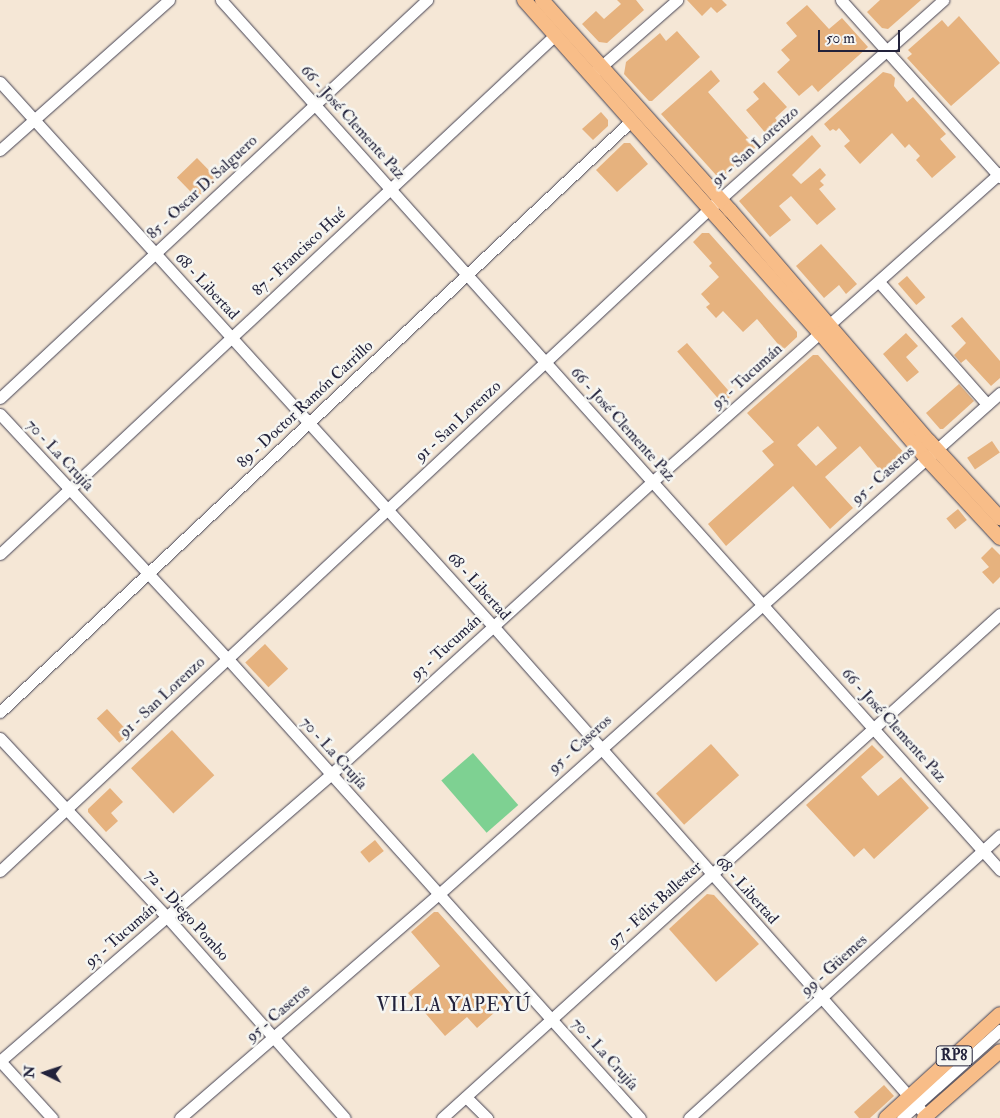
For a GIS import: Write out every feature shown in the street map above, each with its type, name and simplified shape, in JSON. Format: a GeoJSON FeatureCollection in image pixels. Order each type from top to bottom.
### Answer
{"type":"FeatureCollection","features":[{"type":"Feature","properties":{"kind":"main road"},"geometry":{"type":"LineString","coordinates":[[524,0],[555,35],[596,71],[715,204],[825,329],[1000,538]]}},
{"type":"Feature","properties":{"kind":"main road"},"geometry":{"type":"LineString","coordinates":[[542,0],[632,120],[715,204]]}},
{"type":"Feature","properties":{"kind":"main road"},"geometry":{"type":"LineString","coordinates":[[931,454],[1000,518]]}},
{"type":"Feature","properties":{"kind":"main road","name":"RP8"},"geometry":{"type":"LineString","coordinates":[[920,1112],[1000,1014]]}},
{"type":"Feature","properties":{"kind":"main road","name":"RP8"},"geometry":{"type":"LineString","coordinates":[[886,1118],[920,1112],[1000,1050]]}},
{"type":"Feature","properties":{"kind":"street"},"geometry":{"type":"LineString","coordinates":[[0,150],[169,0]]}},
{"type":"Feature","properties":{"kind":"street","name":"66 - José Clemente Paz"},"geometry":{"type":"LineString","coordinates":[[221,0],[763,606],[875,728],[1000,870]]}},
{"type":"Feature","properties":{"kind":"street","name":"85 - Oscar D. Salguero"},"geometry":{"type":"LineString","coordinates":[[0,398],[426,0]]}},
{"type":"Feature","properties":{"kind":"street"},"geometry":{"type":"LineString","coordinates":[[596,71],[677,0]]}},
{"type":"Feature","properties":{"kind":"street"},"geometry":{"type":"LineString","coordinates":[[841,0],[999,175]]}},
{"type":"Feature","properties":{"kind":"street","name":"91 - San Lorenzo"},"geometry":{"type":"LineString","coordinates":[[0,872],[544,362],[715,204],[943,0]]}},
{"type":"Feature","properties":{"kind":"street","name":"87 - Francisco Hué"},"geometry":{"type":"LineString","coordinates":[[0,554],[555,35]]}},
{"type":"Feature","properties":{"kind":"street","name":"68 - Libertad"},"geometry":{"type":"LineString","coordinates":[[0,82],[493,626],[920,1112]]}},
{"type":"Feature","properties":{"kind":"street","name":"89 - Doctor Ramón Carrillo"},"geometry":{"type":"LineString","coordinates":[[0,712],[632,120]]}},
{"type":"Feature","properties":{"kind":"street","name":"93 - Tucumán"},"geometry":{"type":"LineString","coordinates":[[0,1061],[331,774],[653,481],[999,175]]}},
{"type":"Feature","properties":{"kind":"street"},"geometry":{"type":"LineString","coordinates":[[879,282],[988,404]]}},
{"type":"Feature","properties":{"kind":"street","name":"95 - Caseros"},"geometry":{"type":"LineString","coordinates":[[180,1118],[439,894],[600,748],[763,606],[1000,393]]}},
{"type":"Feature","properties":{"kind":"street","name":"70 - La Crujía"},"geometry":{"type":"LineString","coordinates":[[0,414],[227,658],[640,1118]]}},
{"type":"Feature","properties":{"kind":"street","name":"97 - Félix Ballester"},"geometry":{"type":"LineString","coordinates":[[442,1118],[1000,614]]}},
{"type":"Feature","properties":{"kind":"street","name":"72 - Diego Pombo"},"geometry":{"type":"LineString","coordinates":[[0,738],[68,808],[167,916],[346,1118]]}},
{"type":"Feature","properties":{"kind":"street","name":"99 - Güemes"},"geometry":{"type":"LineString","coordinates":[[689,1118],[1000,835]]}},
{"type":"Feature","properties":{"kind":"street"},"geometry":{"type":"LineString","coordinates":[[920,1112],[1000,1030]]}},
{"type":"Feature","properties":{"kind":"street"},"geometry":{"type":"LineString","coordinates":[[902,1118],[920,1112],[1000,1044]]}},
{"type":"Feature","properties":{"kind":"street"},"geometry":{"type":"LineString","coordinates":[[0,1061],[52,1118]]}},
{"type":"Feature","properties":{"kind":"street"},"geometry":{"type":"LineString","coordinates":[[466,1097],[487,1118]]}},
{"type":"Feature","properties":{"kind":"green space"},"geometry":{"type":"Polygon","coordinates":[[[473,753],[518,805],[487,833],[441,781],[473,753]]]}},
{"type":"Feature","properties":{"kind":"building"},"geometry":{"type":"Polygon","coordinates":[[[617,0],[636,0],[644,10],[607,43],[599,42],[582,24],[596,11],[604,19],[621,4],[617,0]]]}},
{"type":"Feature","properties":{"kind":"building"},"geometry":{"type":"Polygon","coordinates":[[[687,0],[722,0],[727,5],[717,13],[711,7],[702,16],[687,0]]]}},
{"type":"Feature","properties":{"kind":"building"},"geometry":{"type":"Polygon","coordinates":[[[880,0],[921,0],[888,29],[882,28],[867,12],[880,0]]]}},
{"type":"Feature","properties":{"kind":"building"},"geometry":{"type":"Polygon","coordinates":[[[807,5],[829,29],[842,18],[868,47],[818,92],[812,85],[799,96],[777,72],[790,60],[781,50],[797,36],[786,23],[807,5]]]}},
{"type":"Feature","properties":{"kind":"building"},"geometry":{"type":"Polygon","coordinates":[[[959,16],[1000,63],[951,106],[907,58],[912,54],[908,50],[942,20],[948,27],[959,16]]]}},
{"type":"Feature","properties":{"kind":"building"},"geometry":{"type":"Polygon","coordinates":[[[677,31],[700,57],[652,101],[649,101],[624,74],[626,62],[660,33],[666,41],[677,31]]]}},
{"type":"Feature","properties":{"kind":"building"},"geometry":{"type":"Polygon","coordinates":[[[711,70],[720,81],[708,92],[756,147],[724,175],[716,175],[661,114],[711,70]]]}},
{"type":"Feature","properties":{"kind":"building"},"geometry":{"type":"Polygon","coordinates":[[[883,72],[891,74],[895,78],[894,86],[907,102],[913,97],[946,134],[940,139],[956,157],[932,178],[916,160],[920,156],[909,144],[905,148],[892,133],[860,164],[844,146],[850,141],[839,128],[836,131],[833,129],[830,131],[824,124],[883,72]]]}},
{"type":"Feature","properties":{"kind":"building"},"geometry":{"type":"Polygon","coordinates":[[[764,82],[787,107],[775,118],[781,125],[768,136],[746,110],[759,99],[753,92],[764,82]]]}},
{"type":"Feature","properties":{"kind":"building"},"geometry":{"type":"Polygon","coordinates":[[[601,112],[608,120],[608,126],[593,140],[582,129],[601,112]]]}},
{"type":"Feature","properties":{"kind":"building"},"geometry":{"type":"Polygon","coordinates":[[[812,135],[821,146],[792,175],[801,184],[820,168],[826,175],[820,181],[824,185],[819,189],[836,209],[817,225],[791,196],[779,206],[791,220],[770,237],[739,201],[812,135]]]}},
{"type":"Feature","properties":{"kind":"building"},"geometry":{"type":"Polygon","coordinates":[[[624,143],[630,143],[648,164],[617,192],[596,170],[624,143]]]}},
{"type":"Feature","properties":{"kind":"building"},"geometry":{"type":"Polygon","coordinates":[[[197,158],[217,179],[197,198],[177,177],[197,158]]]}},
{"type":"Feature","properties":{"kind":"building"},"geometry":{"type":"Polygon","coordinates":[[[702,233],[709,233],[797,332],[797,337],[783,350],[757,319],[743,332],[723,311],[716,318],[706,307],[710,304],[701,294],[719,277],[709,266],[712,263],[693,242],[702,233]]]}},
{"type":"Feature","properties":{"kind":"building"},"geometry":{"type":"Polygon","coordinates":[[[821,244],[857,284],[846,294],[839,285],[824,298],[796,266],[821,244]]]}},
{"type":"Feature","properties":{"kind":"building"},"geometry":{"type":"Polygon","coordinates":[[[907,276],[925,297],[916,305],[898,284],[907,276]]]}},
{"type":"Feature","properties":{"kind":"building"},"geometry":{"type":"Polygon","coordinates":[[[962,317],[1000,361],[1000,378],[991,386],[966,359],[961,363],[954,355],[966,343],[951,326],[962,317]]]}},
{"type":"Feature","properties":{"kind":"building"},"geometry":{"type":"Polygon","coordinates":[[[906,333],[918,346],[906,357],[919,372],[907,382],[883,354],[906,333]]]}},
{"type":"Feature","properties":{"kind":"building"},"geometry":{"type":"Polygon","coordinates":[[[687,343],[732,395],[722,404],[677,352],[687,343]]]}},
{"type":"Feature","properties":{"kind":"building"},"geometry":{"type":"Polygon","coordinates":[[[813,355],[818,355],[907,456],[906,461],[887,479],[860,446],[825,477],[853,508],[830,529],[793,486],[726,546],[708,524],[774,465],[762,451],[774,442],[747,413],[813,355]],[[818,426],[797,445],[816,466],[837,448],[818,426]]]}},
{"type":"Feature","properties":{"kind":"building"},"geometry":{"type":"Polygon","coordinates":[[[959,384],[974,401],[943,429],[940,429],[926,413],[959,384]]]}},
{"type":"Feature","properties":{"kind":"building"},"geometry":{"type":"Polygon","coordinates":[[[992,441],[1000,453],[975,469],[967,458],[992,441]]]}},
{"type":"Feature","properties":{"kind":"building"},"geometry":{"type":"Polygon","coordinates":[[[958,509],[967,520],[955,529],[946,518],[958,509]]]}},
{"type":"Feature","properties":{"kind":"building"},"geometry":{"type":"Polygon","coordinates":[[[992,547],[1000,555],[1000,577],[993,584],[982,572],[989,567],[981,558],[992,547]]]}},
{"type":"Feature","properties":{"kind":"building"},"geometry":{"type":"Polygon","coordinates":[[[265,644],[288,669],[268,687],[245,662],[265,644]]]}},
{"type":"Feature","properties":{"kind":"building"},"geometry":{"type":"Polygon","coordinates":[[[107,709],[130,733],[119,743],[97,719],[107,709]]]}},
{"type":"Feature","properties":{"kind":"building"},"geometry":{"type":"Polygon","coordinates":[[[172,730],[214,775],[173,814],[131,768],[172,730]]]}},
{"type":"Feature","properties":{"kind":"building"},"geometry":{"type":"Polygon","coordinates":[[[711,744],[739,775],[684,825],[656,794],[711,744]]]}},
{"type":"Feature","properties":{"kind":"building"},"geometry":{"type":"Polygon","coordinates":[[[872,745],[884,757],[861,777],[878,796],[901,777],[929,808],[874,859],[864,848],[854,857],[806,805],[872,745]]]}},
{"type":"Feature","properties":{"kind":"building"},"geometry":{"type":"Polygon","coordinates":[[[110,788],[123,802],[111,813],[118,821],[106,832],[88,812],[88,809],[110,788]]]}},
{"type":"Feature","properties":{"kind":"building"},"geometry":{"type":"Polygon","coordinates":[[[375,840],[384,851],[369,863],[360,852],[375,840]]]}},
{"type":"Feature","properties":{"kind":"building"},"geometry":{"type":"Polygon","coordinates":[[[707,894],[714,895],[759,944],[716,982],[669,929],[707,894]]]}},
{"type":"Feature","properties":{"kind":"building"},"geometry":{"type":"Polygon","coordinates":[[[434,912],[438,912],[513,996],[477,1028],[467,1017],[445,1036],[408,993],[440,966],[411,932],[434,912]]]}},
{"type":"Feature","properties":{"kind":"building"},"geometry":{"type":"Polygon","coordinates":[[[884,1085],[894,1096],[870,1118],[859,1118],[854,1112],[884,1085]]]}},
{"type":"Feature","properties":{"kind":"district","name":"VILLA YAPEYÚ"},"geometry":{"type":"Point","coordinates":[454,1006]}}]}
